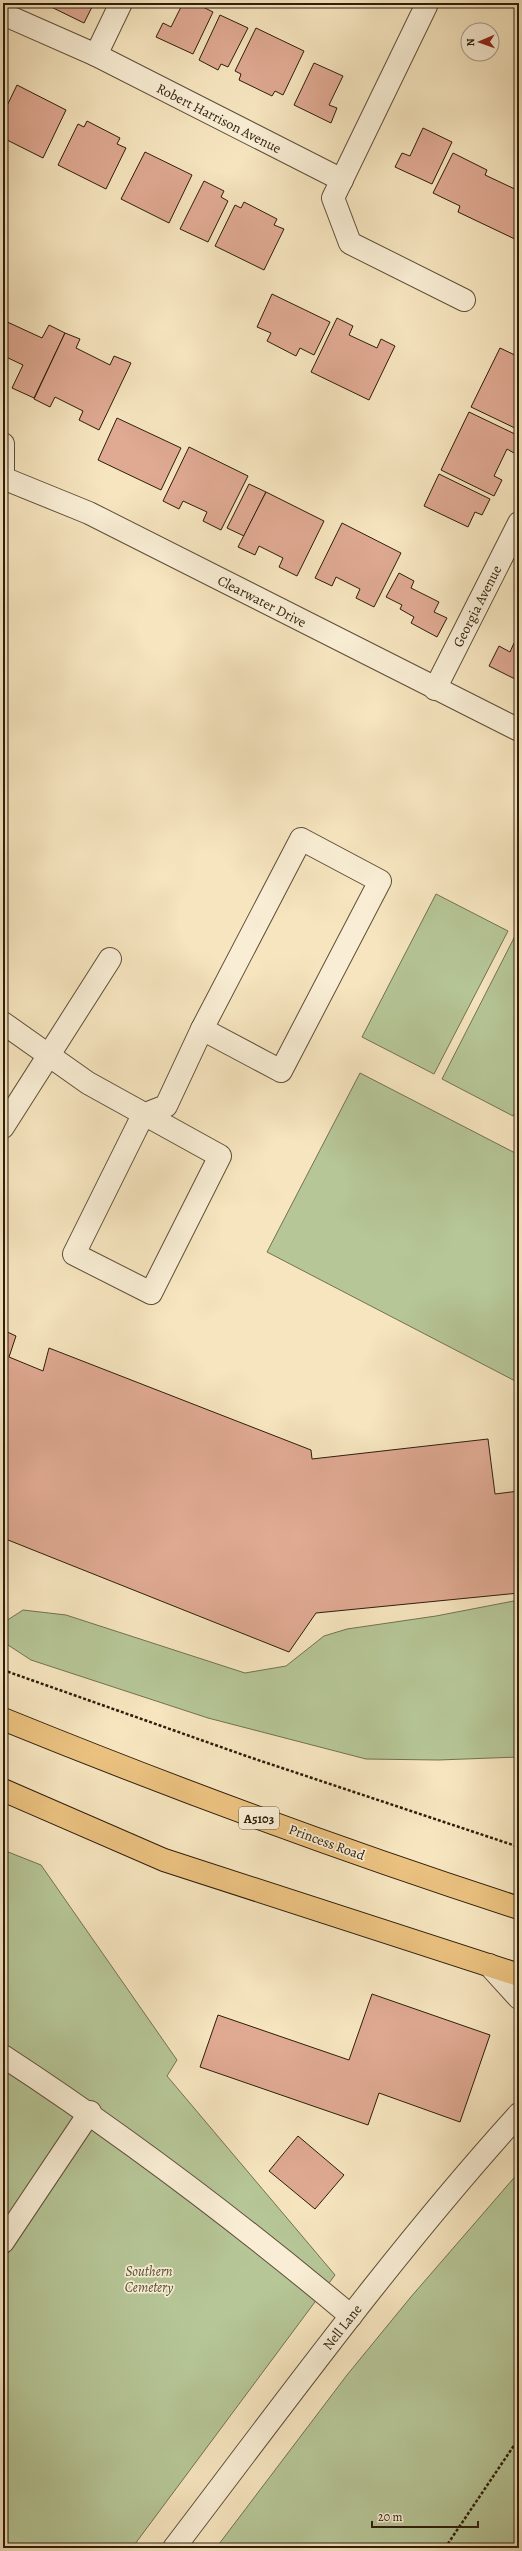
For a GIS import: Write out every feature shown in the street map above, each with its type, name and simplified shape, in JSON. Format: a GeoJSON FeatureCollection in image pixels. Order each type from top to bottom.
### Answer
{"type":"FeatureCollection","features":[{"type":"Feature","properties":{"kind":"highway","name":"Princess Road"},"geometry":{"type":"LineString","coordinates":[[3,1719],[202,1797],[422,1877],[519,1908]]}},
{"type":"Feature","properties":{"kind":"highway"},"geometry":{"type":"LineString","coordinates":[[3,1790],[164,1860],[519,1975]]}},
{"type":"Feature","properties":{"kind":"street"},"geometry":{"type":"LineString","coordinates":[[3,14],[96,55],[121,3]]}},
{"type":"Feature","properties":{"kind":"street"},"geometry":{"type":"LineString","coordinates":[[426,6],[333,198],[350,243],[464,300]]}},
{"type":"Feature","properties":{"kind":"street","name":"Robert Harrison Avenue"},"geometry":{"type":"LineString","coordinates":[[96,55],[342,180]]}},
{"type":"Feature","properties":{"kind":"street"},"geometry":{"type":"LineString","coordinates":[[3,444],[3,469]]}},
{"type":"Feature","properties":{"kind":"street","name":"Clearwater Drive"},"geometry":{"type":"LineString","coordinates":[[3,478],[89,513],[435,689],[519,730]]}},
{"type":"Feature","properties":{"kind":"street","name":"Georgia Avenue"},"geometry":{"type":"LineString","coordinates":[[435,689],[519,523]]}},
{"type":"Feature","properties":{"kind":"street"},"geometry":{"type":"LineString","coordinates":[[3,1023],[88,1084],[143,1116],[220,1156],[152,1293],[74,1254],[143,1116],[166,1106],[202,1029],[301,839],[380,881],[281,1071],[202,1029]]}},
{"type":"Feature","properties":{"kind":"street"},"geometry":{"type":"LineString","coordinates":[[3,1127],[48,1054],[110,959]]}},
{"type":"Feature","properties":{"kind":"street"},"geometry":{"type":"LineString","coordinates":[[489,1965],[519,1998]]}},
{"type":"Feature","properties":{"kind":"street"},"geometry":{"type":"LineString","coordinates":[[3,2056],[90,2112],[284,2259],[351,2316]]}},
{"type":"Feature","properties":{"kind":"street"},"geometry":{"type":"LineString","coordinates":[[3,2242],[90,2112]]}},
{"type":"Feature","properties":{"kind":"street","name":"Nell Lane"},"geometry":{"type":"LineString","coordinates":[[174,2548],[351,2316],[472,2166],[519,2114]]}},
{"type":"Feature","properties":{"kind":"path"},"geometry":{"type":"LineString","coordinates":[[3,1670],[252,1758],[519,1847]]}},
{"type":"Feature","properties":{"kind":"path"},"geometry":{"type":"LineString","coordinates":[[446,2548],[519,2438]]}},
{"type":"Feature","properties":{"kind":"green space"},"geometry":{"type":"Polygon","coordinates":[[[436,894],[508,931],[434,1074],[362,1037],[436,894]]]}},
{"type":"Feature","properties":{"kind":"green space"},"geometry":{"type":"Polygon","coordinates":[[[515,936],[519,938],[519,1105],[513,1116],[442,1079],[515,936]]]}},
{"type":"Feature","properties":{"kind":"green space"},"geometry":{"type":"Polygon","coordinates":[[[360,1073],[519,1155],[519,1383],[267,1252],[360,1073]]]}},
{"type":"Feature","properties":{"kind":"green space"},"geometry":{"type":"Polygon","coordinates":[[[519,1600],[519,1757],[438,1760],[366,1759],[208,1718],[31,1660],[5,1643],[3,1623],[23,1610],[66,1615],[245,1673],[286,1666],[324,1636],[347,1629],[436,1616],[519,1600]]]}},
{"type":"Feature","properties":{"kind":"green space","name":"Southern Cemetery"},"geometry":{"type":"Polygon","coordinates":[[[3,1850],[41,1865],[177,2060],[167,2076],[335,2275],[132,2548],[3,2548],[3,1850]]]}},
{"type":"Feature","properties":{"kind":"green space"},"geometry":{"type":"Polygon","coordinates":[[[519,2172],[519,2548],[216,2548],[347,2375],[410,2298],[519,2172]]]}},
{"type":"Feature","properties":{"kind":"building"},"geometry":{"type":"Polygon","coordinates":[[[43,3],[94,3],[84,23],[43,3]]]}},
{"type":"Feature","properties":{"kind":"building"},"geometry":{"type":"Polygon","coordinates":[[[183,3],[195,3],[213,12],[193,54],[156,37],[163,23],[171,27],[183,3]]]}},
{"type":"Feature","properties":{"kind":"building"},"geometry":{"type":"Polygon","coordinates":[[[220,15],[248,28],[228,67],[221,64],[218,70],[199,60],[220,15]]]}},
{"type":"Feature","properties":{"kind":"building"},"geometry":{"type":"Polygon","coordinates":[[[256,28],[304,51],[283,95],[275,91],[272,96],[239,80],[241,74],[235,71],[256,28]]]}},
{"type":"Feature","properties":{"kind":"building"},"geometry":{"type":"Polygon","coordinates":[[[314,63],[343,76],[329,105],[337,108],[331,123],[294,105],[314,63]]]}},
{"type":"Feature","properties":{"kind":"building"},"geometry":{"type":"Polygon","coordinates":[[[17,85],[66,110],[43,158],[3,138],[3,114],[17,85]]]}},
{"type":"Feature","properties":{"kind":"building"},"geometry":{"type":"Polygon","coordinates":[[[87,121],[120,138],[117,144],[126,148],[106,189],[58,165],[78,124],[84,127],[87,121]]]}},
{"type":"Feature","properties":{"kind":"building"},"geometry":{"type":"Polygon","coordinates":[[[423,128],[452,142],[432,184],[395,167],[402,153],[410,156],[423,128]]]}},
{"type":"Feature","properties":{"kind":"building"},"geometry":{"type":"Polygon","coordinates":[[[145,152],[192,175],[169,223],[121,199],[145,152]]]}},
{"type":"Feature","properties":{"kind":"building"},"geometry":{"type":"Polygon","coordinates":[[[453,153],[487,170],[485,175],[519,191],[519,241],[458,212],[460,206],[433,193],[453,153]]]}},
{"type":"Feature","properties":{"kind":"building"},"geometry":{"type":"Polygon","coordinates":[[[204,181],[224,191],[221,197],[228,201],[208,242],[180,229],[204,181]]]}},
{"type":"Feature","properties":{"kind":"building"},"geometry":{"type":"Polygon","coordinates":[[[244,202],[277,219],[274,225],[284,229],[264,270],[215,246],[235,205],[241,208],[244,202]]]}},
{"type":"Feature","properties":{"kind":"building"},"geometry":{"type":"Polygon","coordinates":[[[272,294],[330,322],[314,355],[300,348],[296,356],[267,341],[271,333],[257,327],[272,294]]]}},
{"type":"Feature","properties":{"kind":"building"},"geometry":{"type":"Polygon","coordinates":[[[337,318],[353,326],[349,335],[377,348],[381,339],[395,346],[369,400],[311,372],[337,318]]]}},
{"type":"Feature","properties":{"kind":"building"},"geometry":{"type":"Polygon","coordinates":[[[3,320],[42,338],[49,325],[65,333],[34,398],[12,388],[23,365],[4,356],[3,358],[3,320]]]}},
{"type":"Feature","properties":{"kind":"building"},"geometry":{"type":"Polygon","coordinates":[[[65,333],[80,339],[76,348],[110,365],[114,356],[131,363],[99,430],[79,420],[83,411],[55,397],[50,407],[34,399],[65,333]]]}},
{"type":"Feature","properties":{"kind":"building"},"geometry":{"type":"Polygon","coordinates":[[[500,348],[519,357],[519,430],[471,407],[500,348]]]}},
{"type":"Feature","properties":{"kind":"building"},"geometry":{"type":"Polygon","coordinates":[[[469,412],[519,436],[519,444],[514,453],[507,449],[494,476],[502,480],[494,496],[441,470],[469,412]]]}},
{"type":"Feature","properties":{"kind":"building"},"geometry":{"type":"Polygon","coordinates":[[[117,418],[181,448],[161,490],[98,460],[117,418]]]}},
{"type":"Feature","properties":{"kind":"building"},"geometry":{"type":"Polygon","coordinates":[[[189,447],[248,476],[221,530],[203,521],[207,512],[183,501],[179,509],[163,501],[189,447]]]}},
{"type":"Feature","properties":{"kind":"building"},"geometry":{"type":"Polygon","coordinates":[[[439,474],[490,499],[482,515],[475,512],[468,527],[424,506],[439,474]]]}},
{"type":"Feature","properties":{"kind":"building"},"geometry":{"type":"Polygon","coordinates":[[[249,484],[266,492],[244,536],[227,528],[249,484]]]}},
{"type":"Feature","properties":{"kind":"building"},"geometry":{"type":"Polygon","coordinates":[[[266,492],[324,521],[297,576],[279,567],[283,558],[259,546],[255,555],[238,547],[266,492]]]}},
{"type":"Feature","properties":{"kind":"building"},"geometry":{"type":"Polygon","coordinates":[[[342,523],[401,553],[374,607],[356,598],[360,589],[336,577],[332,586],[315,578],[342,523]]]}},
{"type":"Feature","properties":{"kind":"building"},"geometry":{"type":"Polygon","coordinates":[[[399,573],[414,581],[411,588],[439,602],[434,612],[447,618],[437,637],[411,623],[414,617],[400,609],[402,605],[386,597],[399,573]]]}},
{"type":"Feature","properties":{"kind":"building"},"geometry":{"type":"Polygon","coordinates":[[[514,643],[519,645],[519,672],[515,679],[489,666],[499,646],[510,652],[514,643]]]}},
{"type":"Feature","properties":{"kind":"building"},"geometry":{"type":"Polygon","coordinates":[[[3,1330],[16,1336],[9,1357],[43,1371],[49,1348],[311,1450],[312,1459],[488,1439],[495,1494],[519,1491],[519,1593],[316,1613],[289,1652],[3,1538],[3,1330]]]}},
{"type":"Feature","properties":{"kind":"building"},"geometry":{"type":"Polygon","coordinates":[[[372,1994],[490,2035],[460,2122],[379,2093],[368,2125],[200,2067],[218,2015],[349,2060],[372,1994]]]}},
{"type":"Feature","properties":{"kind":"building"},"geometry":{"type":"Polygon","coordinates":[[[298,2136],[344,2175],[315,2209],[269,2171],[298,2136]]]}}]}
